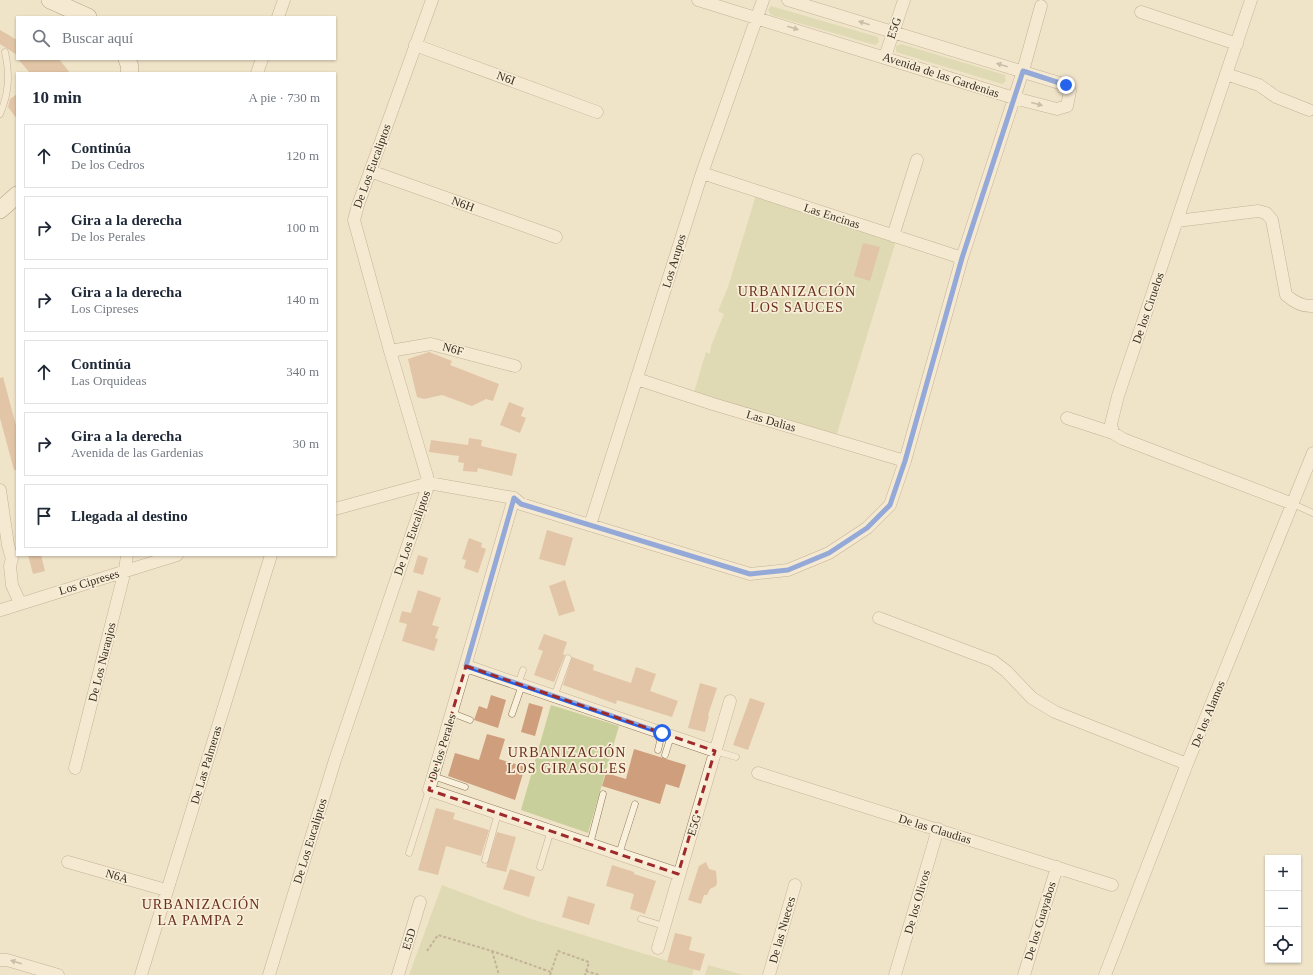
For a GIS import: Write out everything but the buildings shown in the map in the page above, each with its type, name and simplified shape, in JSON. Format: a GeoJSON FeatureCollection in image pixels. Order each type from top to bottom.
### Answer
{"type":"FeatureCollection","features":[{"type":"Feature","properties":{"kind":"street"},"geometry":{"type":"LineString","coordinates":[[50,0],[86,16]]}},
{"type":"Feature","properties":{"kind":"street"},"geometry":{"type":"LineString","coordinates":[[278,16],[284,0]]}},
{"type":"Feature","properties":{"kind":"street","name":"De Los Eucaliptos"},"geometry":{"type":"LineString","coordinates":[[269,975],[335,760],[429,483],[390,351],[354,220],[355,213],[432,0]]}},
{"type":"Feature","properties":{"kind":"street","name":"Avenida de las Gardenias"},"geometry":{"type":"LineString","coordinates":[[698,0],[1014,98],[1058,109],[1067,106],[1070,91],[1066,85],[788,0]]}},
{"type":"Feature","properties":{"kind":"street","name":"Los Arupos"},"geometry":{"type":"LineString","coordinates":[[590,524],[702,173],[762,0]]}},
{"type":"Feature","properties":{"kind":"street","name":"E5G"},"geometry":{"type":"LineString","coordinates":[[885,57],[892,31],[904,0]]}},
{"type":"Feature","properties":{"kind":"street","name":"De los Ciruelos"},"geometry":{"type":"LineString","coordinates":[[1112,433],[1110,424],[1112,414],[1251,0]]}},
{"type":"Feature","properties":{"kind":"street"},"geometry":{"type":"LineString","coordinates":[[336,509],[429,483],[514,498],[521,504],[750,574],[788,570],[829,553],[867,528],[890,505],[905,461],[962,258],[1023,71],[1041,6]]}},
{"type":"Feature","properties":{"kind":"street"},"geometry":{"type":"LineString","coordinates":[[1141,12],[1236,44]]}},
{"type":"Feature","properties":{"kind":"street","name":"N6I"},"geometry":{"type":"LineString","coordinates":[[415,45],[598,112]]}},
{"type":"Feature","properties":{"kind":"street"},"geometry":{"type":"LineString","coordinates":[[127,60],[130,67],[129,72]]}},
{"type":"Feature","properties":{"kind":"street"},"geometry":{"type":"LineString","coordinates":[[257,72],[262,60]]}},
{"type":"Feature","properties":{"kind":"street"},"geometry":{"type":"LineString","coordinates":[[1226,74],[1259,84],[1276,97],[1309,110]]}},
{"type":"Feature","properties":{"kind":"street"},"geometry":{"type":"LineString","coordinates":[[893,236],[917,160]]}},
{"type":"Feature","properties":{"kind":"street","name":"N6H"},"geometry":{"type":"LineString","coordinates":[[370,171],[556,238]]}},
{"type":"Feature","properties":{"kind":"street","name":"Las Encinas"},"geometry":{"type":"LineString","coordinates":[[702,173],[962,258]]}},
{"type":"Feature","properties":{"kind":"street"},"geometry":{"type":"LineString","coordinates":[[0,210],[16,197]]}},
{"type":"Feature","properties":{"kind":"street"},"geometry":{"type":"LineString","coordinates":[[1177,221],[1258,211],[1266,213],[1272,220],[1286,295],[1294,301],[1306,306],[1313,306]]}},
{"type":"Feature","properties":{"kind":"street","name":"N6F"},"geometry":{"type":"LineString","coordinates":[[390,351],[431,344],[515,366]]}},
{"type":"Feature","properties":{"kind":"street","name":"Las Dalias"},"geometry":{"type":"LineString","coordinates":[[637,379],[713,404],[905,461]]}},
{"type":"Feature","properties":{"kind":"street"},"geometry":{"type":"LineString","coordinates":[[1067,418],[1112,433],[1136,445],[1293,504]]}},
{"type":"Feature","properties":{"kind":"street","name":"De los Alamos"},"geometry":{"type":"LineString","coordinates":[[1105,975],[1187,764],[1313,453]]}},
{"type":"Feature","properties":{"kind":"street"},"geometry":{"type":"LineString","coordinates":[[0,490],[8,545],[12,559],[5,565],[20,603]]}},
{"type":"Feature","properties":{"kind":"street","name":"De los Perales"},"geometry":{"type":"LineString","coordinates":[[514,498],[429,790],[678,874]]}},
{"type":"Feature","properties":{"kind":"street","name":"De Los Naranjos"},"geometry":{"type":"LineString","coordinates":[[75,768],[125,570],[127,556]]}},
{"type":"Feature","properties":{"kind":"street","name":"Los Cipreses"},"geometry":{"type":"LineString","coordinates":[[1,610],[174,556]]}},
{"type":"Feature","properties":{"kind":"street","name":"De Las Palmeras"},"geometry":{"type":"LineString","coordinates":[[141,975],[166,890],[272,556]]}},
{"type":"Feature","properties":{"kind":"street"},"geometry":{"type":"LineString","coordinates":[[879,618],[993,661],[1006,671],[1032,698],[1055,712],[1187,764]]}},
{"type":"Feature","properties":{"kind":"street"},"geometry":{"type":"LineString","coordinates":[[466,666],[715,751]]}},
{"type":"Feature","properties":{"kind":"street","name":"E5G"},"geometry":{"type":"LineString","coordinates":[[658,948],[678,874],[730,701]]}},
{"type":"Feature","properties":{"kind":"street","name":"De las Claudias"},"geometry":{"type":"LineString","coordinates":[[758,773],[1112,885]]}},
{"type":"Feature","properties":{"kind":"street","name":"De los Olivos"},"geometry":{"type":"LineString","coordinates":[[896,975],[938,830]]}},
{"type":"Feature","properties":{"kind":"street","name":"N6A"},"geometry":{"type":"LineString","coordinates":[[68,862],[166,890]]}},
{"type":"Feature","properties":{"kind":"street","name":"De los Guayabos"},"geometry":{"type":"LineString","coordinates":[[1024,975],[1057,867]]}},
{"type":"Feature","properties":{"kind":"street","name":"De las Nueces"},"geometry":{"type":"LineString","coordinates":[[769,975],[795,885]]}},
{"type":"Feature","properties":{"kind":"street","name":"E5D"},"geometry":{"type":"LineString","coordinates":[[398,975],[420,902]]}},
{"type":"Feature","properties":{"kind":"street"},"geometry":{"type":"LineString","coordinates":[[0,960],[7,960],[58,975]]}},
{"type":"Feature","properties":{"kind":"lane"},"geometry":{"type":"LineString","coordinates":[[0,114],[8,86],[9,71],[5,52]]}},
{"type":"Feature","properties":{"kind":"lane"},"geometry":{"type":"LineString","coordinates":[[1293,504],[1313,513]]}},
{"type":"Feature","properties":{"kind":"lane"},"geometry":{"type":"LineString","coordinates":[[554,697],[568,658]]}},
{"type":"Feature","properties":{"kind":"lane"},"geometry":{"type":"LineString","coordinates":[[512,714],[523,670]]}},
{"type":"Feature","properties":{"kind":"lane"},"geometry":{"type":"LineString","coordinates":[[452,714],[470,720]]}},
{"type":"Feature","properties":{"kind":"lane"},"geometry":{"type":"LineString","coordinates":[[658,750],[667,735]]}},
{"type":"Feature","properties":{"kind":"lane"},"geometry":{"type":"LineString","coordinates":[[665,755],[667,735]]}},
{"type":"Feature","properties":{"kind":"lane"},"geometry":{"type":"LineString","coordinates":[[715,751],[736,758]]}},
{"type":"Feature","properties":{"kind":"lane"},"geometry":{"type":"LineString","coordinates":[[433,776],[465,786]]}},
{"type":"Feature","properties":{"kind":"lane"},"geometry":{"type":"LineString","coordinates":[[409,853],[429,790]]}},
{"type":"Feature","properties":{"kind":"lane"},"geometry":{"type":"LineString","coordinates":[[590,844],[603,794]]}},
{"type":"Feature","properties":{"kind":"lane"},"geometry":{"type":"LineString","coordinates":[[619,854],[634,804]]}},
{"type":"Feature","properties":{"kind":"lane"},"geometry":{"type":"LineString","coordinates":[[485,860],[498,813]]}},
{"type":"Feature","properties":{"kind":"lane"},"geometry":{"type":"LineString","coordinates":[[540,867],[551,830]]}},
{"type":"Feature","properties":{"kind":"lane"},"geometry":{"type":"LineString","coordinates":[[641,919],[664,926]]}},
{"type":"Feature","properties":{"kind":"path"},"geometry":{"type":"LineString","coordinates":[[427,951],[438,935],[492,951],[550,973],[558,951],[589,962],[585,975]]}},
{"type":"Feature","properties":{"kind":"path"},"geometry":{"type":"LineString","coordinates":[[492,951],[499,975]]}},
{"type":"Feature","properties":{"kind":"path"},"geometry":{"type":"LineString","coordinates":[[586,970],[597,975]]}},
{"type":"Feature","properties":{"kind":"highlighted area"},"geometry":{"type":"Polygon","coordinates":[[[466,666],[715,751],[678,874],[429,790],[466,666]]]}},
{"type":"Feature","properties":{"kind":"green space"},"geometry":{"type":"Polygon","coordinates":[[[771,6],[878,37],[879,42],[875,45],[771,15],[768,10],[771,6]]]}},
{"type":"Feature","properties":{"kind":"green space"},"geometry":{"type":"Polygon","coordinates":[[[901,44],[1005,75],[1006,81],[1002,84],[896,52],[896,46],[901,44]]]}},
{"type":"Feature","properties":{"kind":"green space"},"geometry":{"type":"Polygon","coordinates":[[[756,195],[896,241],[835,440],[694,392],[706,352],[710,354],[711,346],[724,314],[718,311],[728,287],[756,195]]]}},
{"type":"Feature","properties":{"kind":"green space"},"geometry":{"type":"Polygon","coordinates":[[[551,705],[619,726],[588,833],[521,810],[551,705]]]}},
{"type":"Feature","properties":{"kind":"green space"},"geometry":{"type":"Polygon","coordinates":[[[442,885],[528,918],[694,969],[692,975],[409,975],[442,885]]]}},
{"type":"Feature","properties":{"kind":"green space"},"geometry":{"type":"Polygon","coordinates":[[[708,965],[744,975],[705,975],[708,965]]]}},
{"type":"Feature","properties":{"kind":"district","name":"URBANIZACIÓN LOS SAUCES"},"geometry":{"type":"Point","coordinates":[797,300]}},
{"type":"Feature","properties":{"kind":"district","name":"URBANIZACIÓN LOS GIRASOLES"},"geometry":{"type":"Point","coordinates":[567,760]}},
{"type":"Feature","properties":{"kind":"district","name":"URBANIZACIÓN LA PAMPA 2"},"geometry":{"type":"Point","coordinates":[201,912]}},
{"type":"Feature","properties":{"kind":"route"},"geometry":{"type":"LineString","coordinates":[[662,733],[466,666],[488,584],[514,498],[521,504],[750,574],[788,570],[829,553],[867,528],[890,505],[905,461],[962,258],[1023,71],[1066,85]]}}]}
